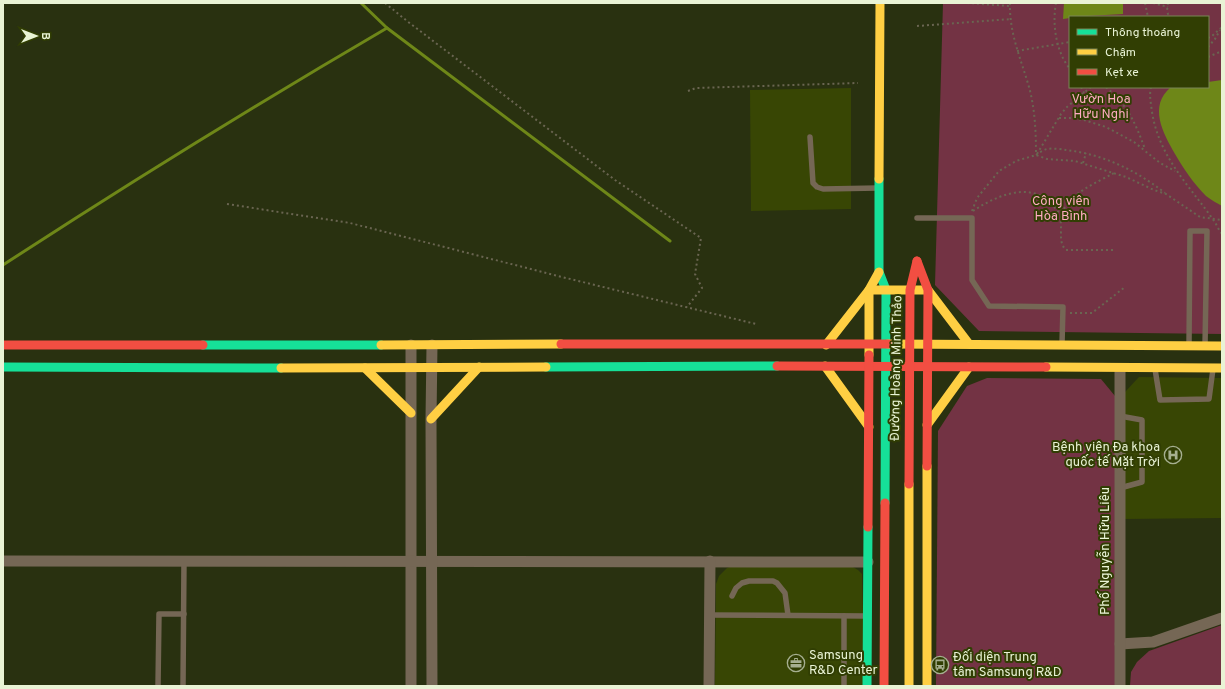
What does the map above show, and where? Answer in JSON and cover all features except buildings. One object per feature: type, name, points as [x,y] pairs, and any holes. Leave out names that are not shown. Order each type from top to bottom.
[{"type":"street","name":"Đường Hoàng Minh Thảo","points":[[880,3],[879,272],[886,290],[884,686]]},
{"type":"street","name":"Đường Hoàng Minh Thảo","points":[[909,686],[910,290],[917,261],[928,290],[927,686]]},
{"type":"street","name":"Đường Hoàng Minh Thảo","points":[[867,686],[869,290],[879,272]]},
{"type":"street","points":[[826,345],[869,290],[928,290],[969,344]]},
{"type":"street","points":[[3,345],[1062,345],[1120,357],[1155,369],[1218,368]]},
{"type":"street","points":[[411,345],[411,686]]},
{"type":"street","points":[[432,345],[432,686]]},
{"type":"street","points":[[3,367],[969,367],[1120,357],[1189,346],[1222,346]]},
{"type":"street","name":"Phố Nguyễn Hữu Liêu","points":[[1120,357],[1120,686]]},
{"type":"street","points":[[825,366],[868,427],[885,427]]},
{"type":"street","points":[[431,419],[479,367]]},
{"type":"street","points":[[909,425],[927,425],[969,367]]},
{"type":"street","points":[[365,368],[411,413]]},
{"type":"street","points":[[3,561],[868,562]]},
{"type":"street","points":[[709,686],[710,561]]},
{"type":"street","points":[[1120,644],[1153,642],[1222,618]]},
{"type":"lane","points":[[810,137],[813,183],[817,187],[823,189],[879,188]]},
{"type":"lane","points":[[917,218],[972,218],[972,280],[989,306],[1063,307],[1062,345]]},
{"type":"lane","points":[[1189,346],[1190,231],[1207,231],[1205,346]]},
{"type":"lane","points":[[1155,369],[1160,400],[1209,399],[1218,368]]},
{"type":"lane","points":[[1120,416],[1142,420],[1142,482],[1120,488]]},
{"type":"lane","points":[[183,686],[184,561]]},
{"type":"lane","points":[[732,596],[736,588],[742,583],[749,581],[773,581],[777,583],[785,594],[788,615]]},
{"type":"lane","points":[[158,686],[159,614],[184,614]]},
{"type":"lane","points":[[709,615],[868,616]]},
{"type":"lane","points":[[844,616],[844,686]]},
{"type":"path","points":[[385,3],[406,21],[615,180],[701,238],[695,274],[702,288],[687,307]]},
{"type":"path","points":[[968,3],[1010,4],[1014,38],[1034,108],[1036,155]]},
{"type":"path","points":[[1056,3],[1054,13],[1058,45],[1065,63],[1069,68]]},
{"type":"path","points":[[1145,3],[1148,16]]},
{"type":"path","points":[[1153,3],[1168,7]]},
{"type":"path","points":[[1168,3],[1169,16]]},
{"type":"path","points":[[917,26],[1012,19]]},
{"type":"path","points":[[1209,46],[1222,27]]},
{"type":"path","points":[[1209,37],[1220,30]]},
{"type":"path","points":[[1017,51],[1069,42]]},
{"type":"path","points":[[1209,58],[1222,51]]},
{"type":"path","points":[[688,91],[696,88],[858,83]]},
{"type":"path","points":[[1082,88],[1084,93]]},
{"type":"path","points":[[1036,155],[1067,107],[1090,88]]},
{"type":"path","points":[[1107,88],[1134,120],[1145,150]]},
{"type":"path","points":[[1151,88],[1151,101],[1157,135],[1176,171],[1222,234]]},
{"type":"path","points":[[1059,118],[1072,118],[1095,123],[1134,142],[1160,163],[1176,171]]},
{"type":"path","points":[[1061,215],[1048,201],[1039,195],[1022,192],[1000,196],[988,201],[972,212],[977,198],[999,171],[1016,161],[1036,155],[1046,149],[1061,149],[1086,153],[1121,165],[1152,183],[1200,218],[1222,220]]},
{"type":"path","points":[[1083,163],[1086,153]]},
{"type":"path","points":[[1036,155],[1047,159],[1062,159],[1083,163],[1114,173],[1166,194]]},
{"type":"path","points":[[1113,250],[1066,250],[1062,246],[1061,215],[1070,201],[1081,192],[1114,173]]},
{"type":"path","points":[[227,204],[350,223],[558,276],[756,324]]},
{"type":"path","points":[[1062,313],[1092,313],[1125,288]]},
{"type":"shaded area","points":[[1064,3],[1123,3],[1123,14],[1069,16],[1069,18],[1063,19]]},
{"type":"shaded area","points":[[1222,80],[1222,206],[1206,196],[1185,170],[1162,129],[1159,111],[1160,103],[1164,94],[1170,88],[1209,88],[1209,82]]},
{"type":"shaded area","points":[[851,88],[851,209],[751,211],[750,90]]},
{"type":"shaded area","name":"Bệnh viện Đa khoa quốc tế Mặt Trời","points":[[1139,377],[1222,378],[1222,518],[1124,519],[1125,392]]},
{"type":"shaded area","points":[[735,565],[853,567],[858,570],[862,574],[865,686],[715,686],[716,584],[719,576],[727,568]]},
{"type":"green space","name":"Công viên Hòa Bình","points":[[943,3],[1222,3],[1222,334],[979,331],[935,285]]},
{"type":"green space","points":[[987,378],[1101,379],[1115,396],[1116,686],[936,686],[938,431],[967,386]]},
{"type":"green space","points":[[1222,625],[1222,686],[1130,686],[1131,672],[1137,662],[1149,651]]},
{"type":"waterway","points":[[361,3],[387,28],[670,241]]},
{"type":"waterway","points":[[3,265],[194,144],[387,28]]},
{"type":"traffic: fast","points":[[879,179],[879,272],[886,290],[885,503]]},
{"type":"traffic: fast","points":[[203,345],[381,345]]},
{"type":"traffic: fast","points":[[546,367],[777,366]]},
{"type":"traffic: fast","points":[[3,367],[281,368]]},
{"type":"traffic: fast","points":[[867,686],[868,527]]},
{"type":"traffic: slow","points":[[879,179],[880,3]]},
{"type":"traffic: slow","points":[[869,355],[869,290],[879,272]]},
{"type":"traffic: slow","points":[[826,345],[869,290],[928,290],[969,344]]},
{"type":"traffic: slow","points":[[381,345],[561,344]]},
{"type":"traffic: slow","points":[[888,344],[1222,346]]},
{"type":"traffic: slow","points":[[825,366],[869,427]]},
{"type":"traffic: slow","points":[[431,419],[479,367]]},
{"type":"traffic: slow","points":[[281,368],[546,367]]},
{"type":"traffic: slow","points":[[927,425],[969,367]]},
{"type":"traffic: slow","points":[[1046,367],[1222,368]]},
{"type":"traffic: slow","points":[[365,368],[411,413]]},
{"type":"traffic: slow","points":[[927,466],[927,686]]},
{"type":"traffic: slow","points":[[909,484],[909,686]]},
{"type":"traffic: jam","points":[[917,261],[928,290],[927,466]]},
{"type":"traffic: jam","points":[[909,484],[910,290],[917,261]]},
{"type":"traffic: jam","points":[[561,344],[888,344]]},
{"type":"traffic: jam","points":[[3,345],[203,345]]},
{"type":"traffic: jam","points":[[868,527],[869,355]]},
{"type":"traffic: jam","points":[[777,366],[1046,367]]},
{"type":"traffic: jam","points":[[884,686],[885,503]]},
{"type":"place","name":"Bệnh viện Đa khoa quốc tế Mặt Trời","points":[[1173,455]]},
{"type":"place","name":"Samsung R&D Center","points":[[796,663]]},
{"type":"place","name":"Đối diện Trung tâm Samsung R&D","points":[[940,665]]},
{"type":"park label","name":"Vườn Hoa Hữu Nghị","points":[[1101,108]]}]
